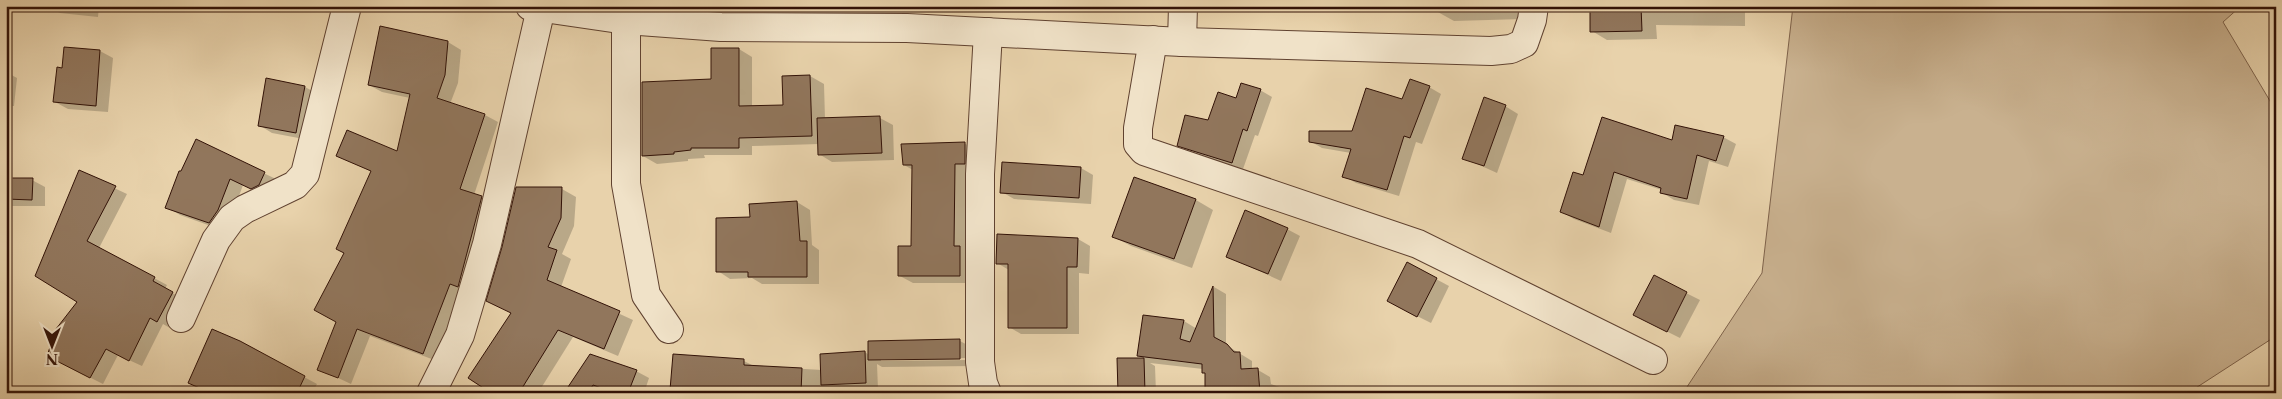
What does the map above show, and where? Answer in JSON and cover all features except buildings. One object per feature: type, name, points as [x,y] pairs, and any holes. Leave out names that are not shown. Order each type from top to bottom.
[{"type":"street","points":[[181,318],[216,240],[232,218],[245,209],[294,185],[304,174],[347,6]]},
{"type":"street","points":[[1182,42],[1183,6]]},
{"type":"street","points":[[430,393],[460,335],[489,236],[539,7],[626,20],[721,27],[907,28],[1182,42],[1491,51],[1511,49],[1524,43],[1532,20],[1534,6]]},
{"type":"street","points":[[626,20],[626,184],[646,294],[669,330]]},
{"type":"street","points":[[987,393],[982,382],[980,362],[980,184],[988,32]]},
{"type":"street","points":[[1153,40],[1138,128],[1138,144],[1144,151],[1418,244],[1653,360]]},
{"type":"shaded area","points":[[1793,6],[2241,6],[2223,22],[2276,111],[2276,336],[2188,393],[1683,393],[1762,273]]}]
